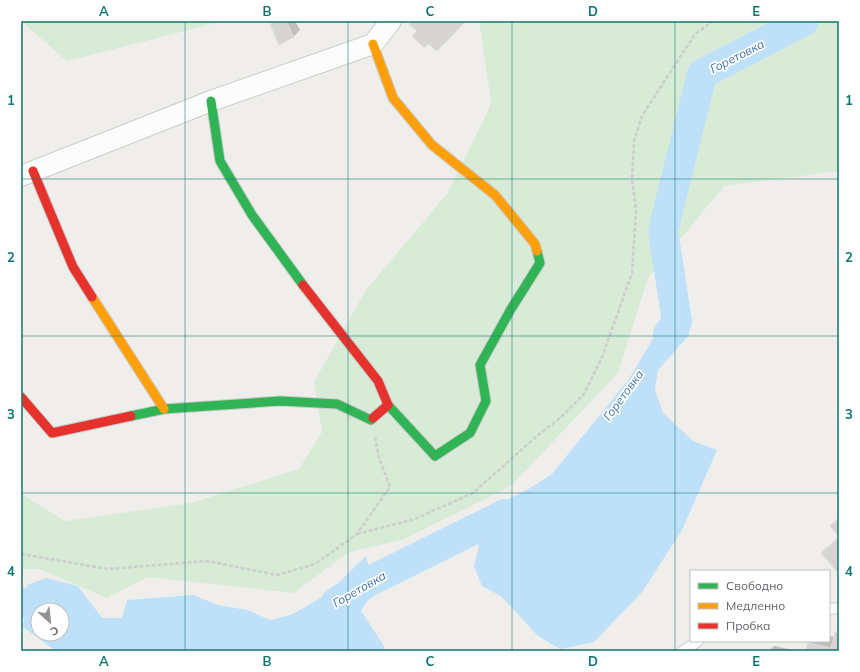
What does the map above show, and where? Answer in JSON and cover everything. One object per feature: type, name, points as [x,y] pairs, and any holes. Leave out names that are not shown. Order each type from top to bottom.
[{"type":"street","points":[[164,409],[73,267],[27,173],[211,101],[374,44],[391,21]]},
{"type":"street","points":[[211,101],[220,161],[252,215],[293,272],[378,381],[388,405],[435,456],[470,433],[486,401],[480,366],[511,309],[540,263],[535,244],[495,196],[432,145],[393,98],[374,44]]},
{"type":"street","points":[[21,397],[52,433],[164,409],[280,400],[337,404],[372,420],[388,405]]},
{"type":"lane","points":[[683,651],[696,642]]},
{"type":"path","points":[[357,534],[415,519],[473,493],[537,436],[560,418],[584,394],[602,357],[632,273],[636,210],[632,180],[634,141],[642,116],[696,34],[714,21]]},
{"type":"path","points":[[21,554],[108,569],[207,561],[277,575],[315,564],[357,534],[390,487],[380,458],[372,420]]},
{"type":"green space","points":[[21,21],[224,21],[67,61]]},
{"type":"green space","points":[[479,21],[839,21],[839,171],[724,186],[648,278],[618,373],[511,486],[402,540],[349,552],[294,593],[148,577],[107,598],[39,569],[21,569],[21,494],[65,521],[191,503],[299,469],[322,432],[314,382],[366,290],[447,194],[488,111],[491,101]]},
{"type":"water","points":[[673,297],[688,297],[689,335],[658,370],[655,390],[663,413],[693,441],[717,450],[682,530],[642,592],[594,642],[560,649],[538,636],[501,596],[482,586],[474,566],[479,546],[460,523],[527,490],[552,474],[629,379],[666,317]]},
{"type":"water","points":[[366,556],[375,589],[361,611],[384,646],[384,651],[56,651],[44,642],[70,642],[70,602],[30,602],[30,632],[23,627],[27,603],[27,585],[46,578],[78,586],[102,618],[122,618],[127,600],[193,595],[218,605],[247,610],[270,620],[291,615],[326,595]]},
{"type":"building","points":[[277,21],[286,21],[294,37],[279,45],[270,24]]},
{"type":"building","points":[[412,21],[466,21],[437,51],[428,44],[424,48],[412,36],[417,31],[409,24]]},
{"type":"building","points":[[839,518],[839,537],[830,526]]},
{"type":"building","points":[[839,537],[839,574],[821,553]]},
{"type":"building","points":[[835,632],[839,633],[839,651],[806,651],[808,643],[831,648]]},
{"type":"waterway","name":"Горетовка","points":[[668,334],[677,322],[663,231],[702,74],[804,21]]},
{"type":"waterway","name":"Горетовка","points":[[336,602],[372,580],[505,514]]},
{"type":"waterway","name":"Горетовка","points":[[21,603],[30,604]]},
{"type":"traffic: fast","points":[[211,101],[220,161],[252,215],[303,285]]},
{"type":"traffic: fast","points":[[388,405],[435,456],[470,433],[486,401],[480,365],[511,309],[540,263],[537,251]]},
{"type":"traffic: fast","points":[[131,416],[164,409],[280,401],[337,404],[371,420],[373,418]]},
{"type":"traffic: slow","points":[[373,44],[393,98],[432,145],[495,195],[535,244],[537,251]]},
{"type":"traffic: slow","points":[[92,297],[164,409]]},
{"type":"traffic: jam","points":[[33,171],[73,267],[92,297]]},
{"type":"traffic: jam","points":[[303,285],[378,381],[388,405],[373,418]]},
{"type":"traffic: jam","points":[[21,397],[52,433],[131,416]]}]
